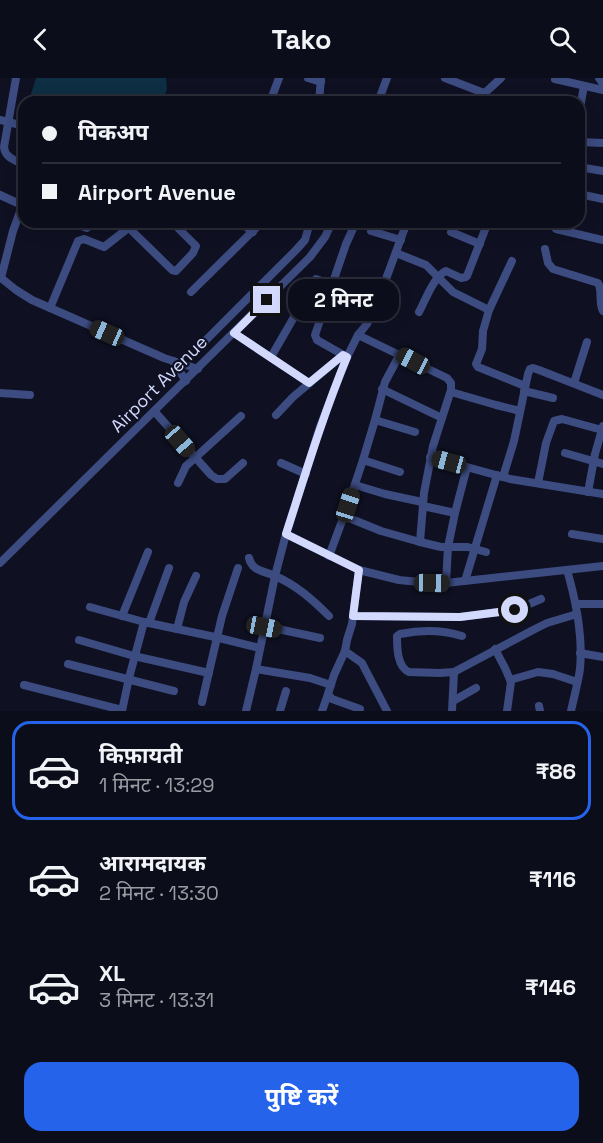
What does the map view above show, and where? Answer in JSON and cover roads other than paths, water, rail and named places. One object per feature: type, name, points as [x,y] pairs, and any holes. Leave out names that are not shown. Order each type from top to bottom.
[{"type":"street","points":[[15,78],[4,121],[4,150],[9,157],[18,162]]},
{"type":"street","points":[[272,96],[279,78]]},
{"type":"street","points":[[308,78],[321,80],[320,96]]},
{"type":"street","points":[[380,96],[387,78]]},
{"type":"street","points":[[445,78],[484,93]]},
{"type":"street","points":[[481,96],[501,78]]},
{"type":"street","points":[[599,78],[603,84]]},
{"type":"street","points":[[555,79],[603,90]]},
{"type":"street","points":[[582,96],[584,86]]},
{"type":"street","points":[[585,142],[603,143]]},
{"type":"street","points":[[585,168],[603,171]]},
{"type":"street","points":[[0,195],[18,202]]},
{"type":"street","points":[[585,195],[603,199]]},
{"type":"street","points":[[18,219],[0,278],[16,290],[50,308],[172,361],[198,369]]},
{"type":"street","points":[[50,308],[78,241],[84,239],[104,247],[128,228]]},
{"type":"street","points":[[135,228],[172,270],[176,271],[193,253],[196,246],[178,228]]},
{"type":"street","points":[[248,228],[253,232]]},
{"type":"street","points":[[191,292],[257,228]]},
{"type":"street","points":[[200,346],[305,240],[308,228]]},
{"type":"street","name":"Airport Avenue","points":[[0,563],[310,257],[329,228]]},
{"type":"street","points":[[345,356],[317,340],[315,335],[353,228]]},
{"type":"street","points":[[246,711],[286,534],[345,356],[367,324],[376,306],[405,228]]},
{"type":"street","points":[[419,312],[442,273],[466,278],[486,228]]},
{"type":"street","points":[[555,228],[603,240]]},
{"type":"street","points":[[371,231],[401,240]]},
{"type":"street","points":[[450,232],[480,244]]},
{"type":"street","points":[[545,249],[548,263],[553,268],[598,283],[602,290],[603,310]]},
{"type":"street","points":[[396,253],[426,265],[453,292],[489,310]]},
{"type":"street","points":[[512,261],[489,310],[483,331],[482,349],[476,365],[524,388],[553,398]]},
{"type":"street","points":[[271,357],[316,279],[332,285]]},
{"type":"street","points":[[234,333],[309,383]]},
{"type":"street","points":[[358,335],[447,378],[451,383],[451,392],[430,457],[420,542]]},
{"type":"street","points":[[574,383],[587,342]]},
{"type":"street","points":[[329,555],[363,460],[382,389],[400,354]]},
{"type":"street","points":[[276,416],[292,397],[345,356]]},
{"type":"street","points":[[172,361],[186,381]]},
{"type":"street","points":[[465,581],[514,441],[529,371],[533,368],[603,395]]},
{"type":"street","points":[[382,389],[442,418]]},
{"type":"street","points":[[451,392],[520,411]]},
{"type":"street","points":[[0,393],[30,395]]},
{"type":"street","points":[[155,411],[211,475],[222,480],[243,463]]},
{"type":"street","points":[[178,483],[186,466],[194,457],[241,416]]},
{"type":"street","points":[[538,483],[546,443],[554,421],[562,419],[602,428],[598,463],[588,492]]},
{"type":"street","points":[[375,420],[415,432]]},
{"type":"street","points":[[565,453],[598,463]]},
{"type":"street","points":[[430,457],[500,476],[603,494]]},
{"type":"street","points":[[363,460],[400,472]]},
{"type":"street","points":[[281,463],[306,474]]},
{"type":"street","points":[[446,583],[448,547],[467,467]]},
{"type":"street","points":[[355,484],[385,494],[422,502],[423,506],[455,513]]},
{"type":"street","points":[[344,516],[381,531],[420,542],[486,552]]},
{"type":"street","points":[[286,534],[359,570],[399,580],[446,583],[603,566]]},
{"type":"street","points":[[572,534],[603,539]]},
{"type":"street","points":[[122,616],[148,552]]},
{"type":"street","points":[[249,558],[250,564],[256,569],[275,576],[302,591],[329,616]]},
{"type":"street","points":[[24,685],[122,711],[134,656],[169,568]]},
{"type":"street","points":[[202,702],[222,616],[238,568]]},
{"type":"street","points":[[322,711],[345,651],[353,616],[359,570]]},
{"type":"street","points":[[567,570],[576,604],[580,653],[578,682],[571,711]]},
{"type":"street","points":[[177,629],[184,602],[196,576]]},
{"type":"street","points":[[353,616],[460,617],[506,612],[542,599]]},
{"type":"street","points":[[576,604],[603,604]]},
{"type":"street","points":[[90,607],[146,623],[260,648]]},
{"type":"street","points":[[399,617],[398,651],[405,670],[439,673],[454,672],[547,623],[577,614]]},
{"type":"street","points":[[264,627],[320,638]]},
{"type":"street","points":[[400,634],[433,631],[462,636]]},
{"type":"street","points":[[79,640],[209,674]]},
{"type":"street","points":[[495,649],[510,680],[511,689],[507,711]]},
{"type":"street","points":[[345,651],[362,663],[387,711]]},
{"type":"street","points":[[580,653],[603,657]]},
{"type":"street","points":[[68,664],[174,690]]},
{"type":"street","points":[[256,669],[310,678],[331,685]]},
{"type":"street","points":[[452,711],[454,672]]},
{"type":"street","points":[[510,680],[538,672],[578,682]]},
{"type":"street","points":[[453,700],[476,688]]},
{"type":"street","points":[[280,711],[286,691]]},
{"type":"street","points":[[328,694],[332,699],[360,709]]},
{"type":"water","points":[[36,78],[166,78],[167,90],[164,96],[30,96]]}]
